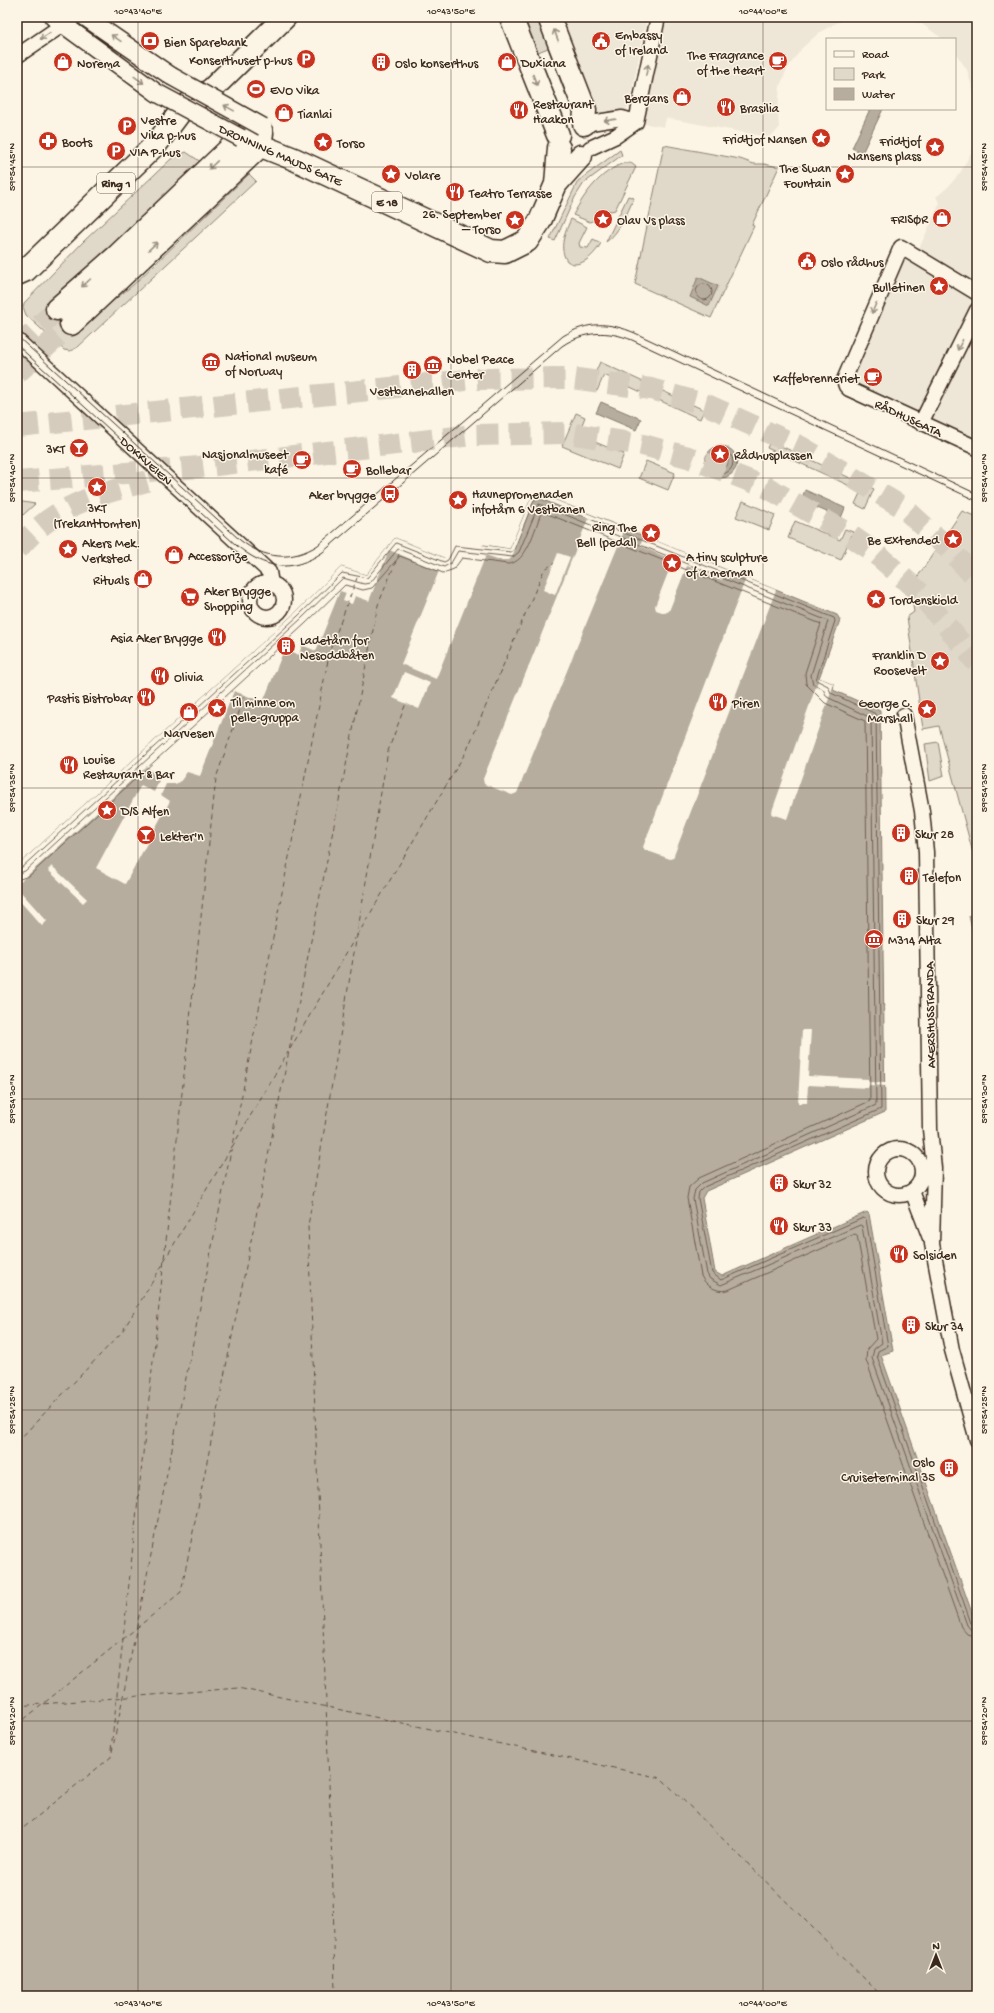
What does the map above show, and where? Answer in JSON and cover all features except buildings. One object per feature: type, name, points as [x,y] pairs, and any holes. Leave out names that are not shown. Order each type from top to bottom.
[{"type":"highway","name":"Ring 1","points":[[17,290],[21,272],[157,144],[188,126],[199,114],[212,89],[285,17]]},
{"type":"highway","name":"E 18","points":[[511,17],[558,142]]},
{"type":"highway","points":[[549,17],[585,110],[584,124]]},
{"type":"highway","points":[[578,122],[584,124],[591,132],[592,138],[586,152],[569,156],[558,142],[566,124],[578,122]]},
{"type":"highway","points":[[64,316],[255,137]]},
{"type":"highway","name":"DRONNING MAUDS GATE","points":[[255,137],[285,141],[494,241],[513,247],[523,243],[531,236],[556,184],[586,152]]},
{"type":"highway","name":"DRONNING MAUDS GATE","points":[[556,184],[558,142]]},
{"type":"street","name":"DRONNING MAUDS GATE","points":[[85,17],[171,76],[255,137]]},
{"type":"street","points":[[586,152],[616,136],[636,122],[658,17]]},
{"type":"street","name":"DRONNING MAUDS GATE","points":[[63,20],[157,93],[255,137]]},
{"type":"street","points":[[17,56],[63,20]]},
{"type":"street","points":[[584,124],[622,118],[636,122]]},
{"type":"street","name":"RÅDHUSGATA","points":[[977,293],[901,247],[845,376],[844,383],[849,389],[977,448]]},
{"type":"street","points":[[921,423],[977,310]]},
{"type":"street","name":"DOKKVEIEN","points":[[17,340],[264,567],[268,572],[271,584]]},
{"type":"street","name":"AKERSHUSSTRANDA","points":[[904,715],[922,811],[926,852],[930,1129],[934,1168],[932,1244]]},
{"type":"street","name":"AKERSHUSSTRANDA","points":[[912,1191],[932,1244],[952,1350],[977,1440]]},
{"type":"shaded area","points":[[558,17],[647,17],[630,101],[626,111],[599,115],[593,110]]},
{"type":"shaded area","points":[[658,17],[852,17],[834,24],[820,32],[802,48],[787,69],[780,86],[778,110],[779,128],[775,133],[768,137],[666,118],[664,127],[636,122]]},
{"type":"shaded area","points":[[896,17],[977,17],[977,104],[967,70],[956,54],[956,38],[942,38],[922,24]]},
{"type":"shaded area","points":[[977,109],[977,448],[849,389],[845,376],[901,247],[916,255],[940,203],[936,197],[947,188],[960,173],[971,153],[976,137]]},
{"type":"green space","points":[[519,17],[542,17],[571,94],[566,96],[548,48],[538,52],[556,100]]},
{"type":"green space","points":[[664,145],[740,159],[754,164],[779,167],[752,225],[754,226],[711,318],[635,284]]},
{"type":"green space","points":[[620,150],[622,155],[584,183],[575,197],[555,241],[550,239],[578,181]]},
{"type":"green space","points":[[186,152],[201,162],[76,330],[133,285],[249,174],[256,181],[78,347],[70,351],[64,350],[26,315],[23,307],[24,303],[84,241],[171,159]]},
{"type":"green space","points":[[624,163],[631,163],[636,167],[615,210],[611,211],[602,209],[596,219],[590,222],[573,215],[594,184],[615,167]]},
{"type":"green space","points":[[628,196],[634,198],[626,216],[619,228],[606,242]]},
{"type":"green space","points":[[571,219],[587,227],[579,243],[580,247],[588,248],[593,239],[601,243],[587,260],[577,264],[572,264],[567,261],[563,251],[563,240]]},
{"type":"green space","points":[[600,362],[704,410],[700,419],[604,375],[597,391],[589,387]]},
{"type":"green space","points":[[576,413],[585,417],[578,435],[624,454],[618,469],[562,446]]},
{"type":"green space","points":[[770,441],[874,489],[865,509],[855,504],[861,491],[767,448]]},
{"type":"green space","points":[[646,461],[675,473],[668,490],[639,478]]},
{"type":"green space","points":[[17,501],[35,504],[23,515],[17,509]]},
{"type":"green space","points":[[743,501],[775,515],[769,530],[736,517]]},
{"type":"green space","points":[[962,511],[977,517],[977,868],[939,726],[923,729],[907,617],[914,612],[910,588]]},
{"type":"green space","points":[[795,521],[840,540],[845,529],[853,532],[841,560],[788,538]]},
{"type":"green space","points":[[938,742],[944,776],[930,781],[925,744]]},
{"type":"green space","points":[[977,913],[977,952],[969,916]]},
{"type":"water","points":[[870,110],[883,110],[862,153],[852,148]]},
{"type":"water","points":[[698,277],[718,286],[709,306],[690,297]]},
{"type":"water","points":[[601,402],[641,419],[636,430],[596,413]]},
{"type":"water","points":[[718,446],[724,446],[733,450],[737,462],[733,474],[724,478],[718,478],[709,474],[705,465],[705,459],[709,450]]},
{"type":"water","points":[[805,490],[845,508],[841,518],[801,501]]},
{"type":"water","points":[[538,493],[837,615],[840,620],[819,678],[834,684],[833,690],[880,711],[885,1112],[706,1191],[702,1198],[715,1272],[722,1276],[867,1212],[869,1214],[893,1351],[881,1355],[977,1627],[977,1996],[17,1996],[17,866],[295,613],[341,567],[366,575],[395,538],[444,558],[484,545],[510,549],[532,496]]},
{"type":"pier","points":[[538,493],[625,529],[517,793],[512,795],[484,784],[483,779],[588,519],[537,498],[534,499],[512,557],[509,560],[500,560],[486,555],[436,679],[401,664],[439,571],[389,550],[369,601],[355,596],[352,604],[343,601],[346,593],[340,591],[316,651],[302,645],[299,655],[290,651],[293,642],[288,640],[263,702],[234,691],[200,776],[187,772],[180,782],[175,784],[166,784],[161,795],[170,801],[125,884],[96,868],[141,785],[154,792],[159,781],[147,766],[17,885],[17,866],[295,613],[341,567],[366,575],[395,538],[444,558],[452,541],[510,549],[532,496]]},
{"type":"pier","points":[[644,536],[726,570],[722,580],[687,566],[669,611],[665,613],[656,610],[655,606],[673,560],[640,546]]},
{"type":"pier","points":[[558,553],[570,557],[555,595],[543,590]]},
{"type":"pier","points":[[746,578],[776,590],[673,858],[670,859],[645,850],[643,847]]},
{"type":"pier","points":[[404,672],[430,683],[419,709],[393,698]]},
{"type":"pier","points":[[819,678],[834,684],[787,819],[771,814]]},
{"type":"pier","points":[[52,866],[87,899],[83,903],[48,870]]},
{"type":"pier","points":[[20,891],[47,921],[42,926],[17,898],[17,894]]},
{"type":"pier","points":[[802,1030],[811,1030],[808,1076],[868,1079],[869,1082],[886,1083],[886,1086],[869,1085],[868,1088],[808,1085],[807,1103],[798,1103]]},
{"type":"ferry route","points":[[17,1725],[181,1592],[378,605],[399,554]]},
{"type":"ferry route","points":[[357,936],[467,750],[544,570],[554,563]]},
{"type":"ferry route","points":[[17,1833],[111,1757],[330,650],[357,578]]},
{"type":"ferry route","points":[[111,1750],[216,778],[245,695]]},
{"type":"ferry route","points":[[335,1996],[333,1889],[308,1226],[388,751],[406,703]]},
{"type":"ferry route","points":[[290,1049],[355,938]]},
{"type":"ferry route","points":[[232,1147],[288,1052]]},
{"type":"ferry route","points":[[164,1261],[230,1150]]},
{"type":"ferry route","points":[[17,1442],[122,1332],[163,1264]]},
{"type":"ferry route","points":[[17,1706],[238,1688],[661,1778],[882,1996]]},
{"type":"tunnel","points":[[17,348],[57,309]]},
{"type":"tunnel","points":[[17,373],[71,324]]},
{"type":"tunnel","points":[[17,426],[477,379],[571,378],[651,389],[707,405],[801,447],[904,508],[951,551],[977,579]]},
{"type":"tunnel","points":[[17,482],[199,467],[473,435],[569,433],[643,445],[688,457],[768,488],[847,533],[874,552],[919,592],[977,663]]},
{"type":"tunnel","points":[[17,550],[45,522],[60,512],[92,498],[147,481]]},
{"type":"tram line","points":[[17,336],[240,540],[259,551],[278,556],[298,554],[318,545],[563,336],[581,328],[599,325],[607,325],[635,333],[977,494]]},
{"type":"tram line","points":[[17,345],[236,545],[257,559],[268,564],[278,566],[300,564],[323,552],[562,346],[579,337],[596,334],[614,335],[632,340],[977,501]]},
{"type":"place","name":"Bien Sparebank","points":[[150,41]]},
{"type":"place","name":"Embassy of Ireland","points":[[601,41]]},
{"type":"place","name":"Konserthuset p-hus","points":[[306,59]]},
{"type":"place","name":"The Fragrance of the Heart","points":[[778,61]]},
{"type":"place","name":"Norema","points":[[63,62]]},
{"type":"place","name":"Oslo konserthus","points":[[381,62]]},
{"type":"place","name":"Duxiana","points":[[507,62]]},
{"type":"place","name":"EVO Vika","points":[[256,89]]},
{"type":"place","name":"Bergans","points":[[682,97]]},
{"type":"place","name":"Brasilia","points":[[726,107]]},
{"type":"place","name":"Restaurant Haakon","points":[[519,110]]},
{"type":"place","name":"Tianlai","points":[[284,113]]},
{"type":"place","name":"Vestre Vika p-hus","points":[[127,126]]},
{"type":"place","name":"Fridtjof Nansen","points":[[821,138]]},
{"type":"place","name":"Boots","points":[[48,141]]},
{"type":"place","name":"Torso","points":[[323,142]]},
{"type":"place","name":"Fridtjof Nansens plass","points":[[935,147]]},
{"type":"place","name":"VIA P-hus","points":[[116,151]]},
{"type":"place","name":"Volare","points":[[391,174]]},
{"type":"place","name":"The Swan Fountain","points":[[845,174]]},
{"type":"place","name":"Teatro Terrasse","points":[[455,192]]},
{"type":"place","name":"FRISØR","points":[[942,218]]},
{"type":"place","name":"Olav Vs plass","points":[[603,219]]},
{"type":"place","name":"26. September – Torso","points":[[515,220]]},
{"type":"place","name":"Oslo rådhus","points":[[807,261]]},
{"type":"place","name":"Bulletinen","points":[[939,286]]},
{"type":"place","name":"National museum of Norway","points":[[211,362]]},
{"type":"place","name":"Nobel Peace Center","points":[[433,365]]},
{"type":"place","name":"Vestbanehallen","points":[[412,370]]},
{"type":"place","name":"Kaffebrenneriet","points":[[873,377]]},
{"type":"place","name":"3KT","points":[[79,448]]},
{"type":"place","name":"Rådhusplassen","points":[[720,454]]},
{"type":"place","name":"Nasjonalmuseet kafé","points":[[302,460]]},
{"type":"place","name":"Bollebar","points":[[352,469]]},
{"type":"place","name":"3KT (Trekanttomten)","points":[[97,487]]},
{"type":"place","name":"Aker brygge","points":[[390,494]]},
{"type":"place","name":"Havnepromenaden infotårn 6 Vestbanen","points":[[458,500]]},
{"type":"place","name":"Ring The Bell (pedal)","points":[[651,533]]},
{"type":"place","name":"Be Extended","points":[[953,539]]},
{"type":"place","name":"Akers Mek. Verksted","points":[[68,549]]},
{"type":"place","name":"Accessorize","points":[[174,555]]},
{"type":"place","name":"A tiny sculpture of a merman","points":[[672,563]]},
{"type":"place","name":"Rituals","points":[[143,579]]},
{"type":"place","name":"Aker Brygge Shopping","points":[[190,597]]},
{"type":"place","name":"Tordenskiold","points":[[876,599]]},
{"type":"place","name":"Asia Aker Brygge","points":[[217,637]]},
{"type":"place","name":"Ladetårn for Nesoddbåten","points":[[286,646]]},
{"type":"place","name":"Franklin D Roosevelt","points":[[940,661]]},
{"type":"place","name":"Olivia","points":[[160,676]]},
{"type":"place","name":"Pastis Bistrobar","points":[[146,697]]},
{"type":"place","name":"Piren","points":[[718,702]]},
{"type":"place","name":"Til minne om pelle-gruppa","points":[[217,708]]},
{"type":"place","name":"George C. Marshall","points":[[927,709]]},
{"type":"place","name":"Narvesen","points":[[189,712]]},
{"type":"place","name":"Louise Restaurant & Bar","points":[[69,765]]},
{"type":"place","name":"D/S Alfen","points":[[107,810]]},
{"type":"place","name":"Skur 28","points":[[901,833]]},
{"type":"place","name":"Lekter'n","points":[[146,835]]},
{"type":"place","name":"Telefon","points":[[909,876]]},
{"type":"place","name":"Skur 29","points":[[902,919]]},
{"type":"place","name":"M314 Alta","points":[[874,939]]},
{"type":"place","name":"Skur 32","points":[[779,1183]]},
{"type":"place","name":"Skur 33","points":[[779,1226]]},
{"type":"place","name":"Solsiden","points":[[899,1254]]},
{"type":"place","name":"Skur 34","points":[[911,1325]]},
{"type":"place","name":"Oslo Cruiseterminal 35","points":[[949,1468]]}]
